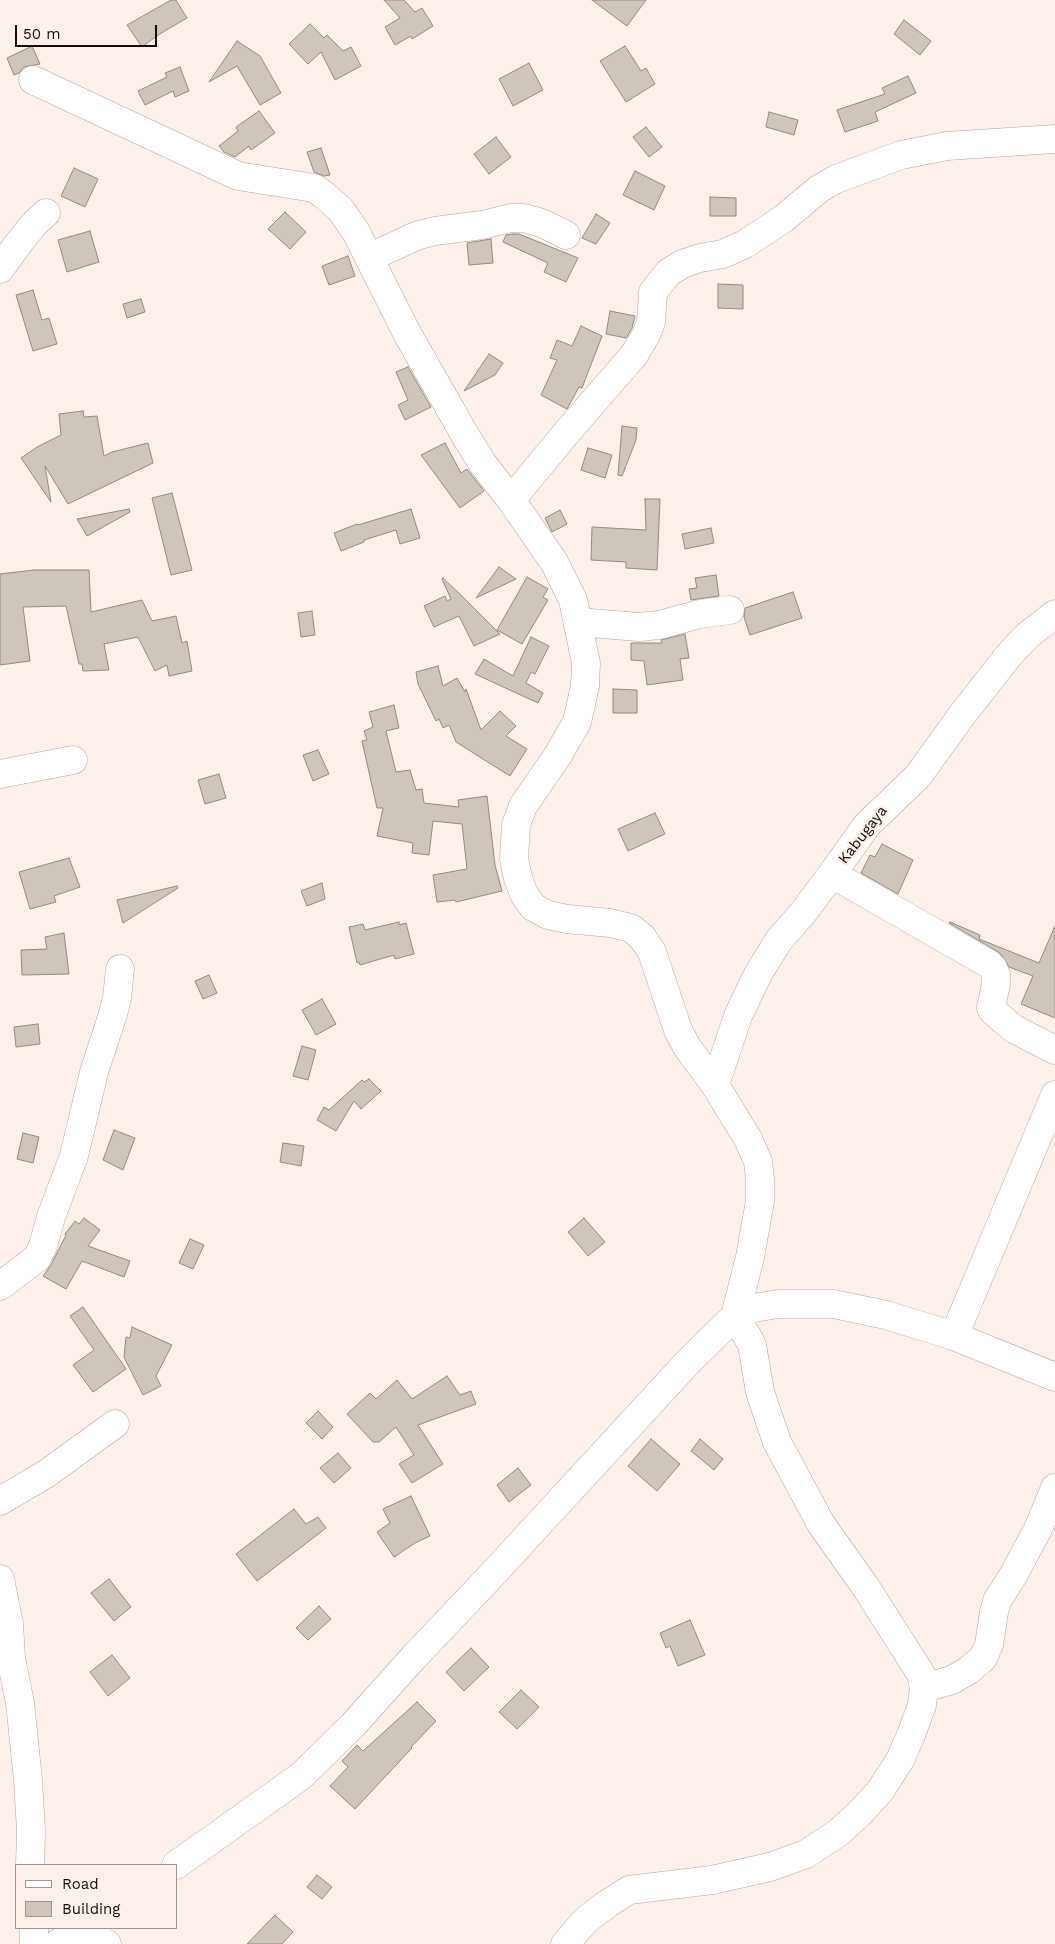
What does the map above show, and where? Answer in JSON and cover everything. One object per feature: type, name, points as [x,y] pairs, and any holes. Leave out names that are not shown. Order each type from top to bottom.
[{"type":"street","points":[[33,80],[238,176],[314,188],[341,210],[356,232],[408,335],[446,403],[483,464],[511,500],[554,562],[573,600],[578,622],[586,663],[583,701],[577,722],[523,806],[516,825],[514,859],[518,878],[524,894],[533,907],[548,915],[567,919],[610,923],[631,928],[642,938],[652,952],[678,1030],[687,1047],[715,1085],[748,1139],[758,1161],[760,1201],[750,1257],[734,1317]]},
{"type":"street","points":[[511,500],[634,355],[646,335],[651,322],[654,292],[658,283],[668,272],[682,264],[700,258],[723,254],[746,244],[783,219],[819,188],[836,178],[901,154],[947,146],[1055,139]]},
{"type":"street","points":[[0,269],[35,223],[46,213]]},
{"type":"street","points":[[370,258],[416,236],[435,230],[482,225],[511,218],[524,218],[542,223],[566,236]]},
{"type":"street","points":[[578,622],[639,627],[659,625],[700,614],[730,610]]},
{"type":"street","name":"Kabugaya","points":[[715,1085],[738,1016],[758,974],[779,940],[802,914],[867,825],[918,776],[1009,655],[1028,635],[1055,614]]},
{"type":"street","points":[[0,774],[72,760]]},
{"type":"street","points":[[832,874],[989,964],[996,975],[991,1008],[994,1012],[1014,1029],[1055,1050]]},
{"type":"street","points":[[0,1286],[37,1258],[43,1246],[51,1217],[74,1156],[94,1072],[117,998],[120,969]]},
{"type":"street","points":[[954,1336],[1055,1095]]},
{"type":"street","points":[[177,1864],[301,1776],[353,1725],[688,1361],[734,1317],[754,1308],[778,1304],[832,1304],[886,1315],[954,1336],[1055,1377]]},
{"type":"street","points":[[565,1944],[586,1920],[629,1890],[712,1880],[770,1867],[806,1854],[838,1833],[880,1791],[900,1760],[919,1713],[924,1688],[921,1674],[866,1586],[821,1524],[792,1473],[777,1442],[760,1392],[752,1345],[734,1317]]},
{"type":"street","points":[[0,1500],[46,1474],[115,1424]]},
{"type":"street","points":[[924,1688],[952,1680],[970,1670],[983,1658],[989,1645],[997,1601],[1038,1529],[1055,1488]]},
{"type":"street","points":[[0,1579],[9,1624],[11,1658],[20,1703],[28,1788],[30,1864]]},
{"type":"street","points":[[34,1929],[34,1944]]},
{"type":"street","points":[[57,1944],[80,1929]]},
{"type":"street","points":[[84,1929],[107,1944]]},
{"type":"building","points":[[171,0],[176,0],[187,18],[142,47],[127,25]]},
{"type":"building","points":[[384,0],[404,0],[415,12],[422,8],[433,26],[412,39],[411,36],[395,45],[385,27],[400,18]]},
{"type":"building","points":[[592,0],[646,0],[627,26]]},
{"type":"building","points":[[904,20],[931,41],[920,55],[894,34]]},
{"type":"building","points":[[310,24],[324,38],[327,35],[343,51],[351,47],[361,66],[335,80],[321,52],[308,64],[289,44]]},
{"type":"building","points":[[237,41],[260,56],[281,93],[260,105],[237,66],[209,82]]},
{"type":"building","points":[[32,46],[40,64],[24,67],[19,73],[14,75],[7,58]]},
{"type":"building","points":[[625,46],[641,71],[646,68],[655,84],[626,102],[600,61]]},
{"type":"building","points":[[529,63],[543,90],[513,106],[499,79]]},
{"type":"building","points":[[180,67],[189,91],[175,97],[173,91],[145,105],[138,91],[167,77],[165,73]]},
{"type":"building","points":[[908,76],[916,93],[875,112],[878,121],[845,132],[837,110],[885,94],[882,88]]},
{"type":"building","points":[[259,111],[275,133],[251,150],[249,146],[235,157],[224,152],[219,146],[238,131],[236,127]]},
{"type":"building","points":[[769,112],[798,120],[794,135],[766,127]]},
{"type":"building","points":[[646,127],[662,147],[649,157],[633,137]]},
{"type":"building","points":[[496,137],[511,157],[489,174],[474,154]]},
{"type":"building","points":[[321,148],[330,175],[324,176],[314,172],[307,152]]},
{"type":"building","points":[[74,168],[98,179],[85,207],[61,196]]},
{"type":"building","points":[[635,171],[665,186],[654,210],[623,195]]},
{"type":"building","points":[[710,197],[736,198],[736,216],[710,216]]},
{"type":"building","points":[[285,212],[306,232],[290,249],[268,229]]},
{"type":"building","points":[[596,214],[610,223],[596,244],[582,238]]},
{"type":"building","points":[[90,231],[99,262],[67,272],[58,240]]},
{"type":"building","points":[[519,234],[578,258],[566,282],[544,272],[548,263],[503,242],[506,235]]},
{"type":"building","points":[[491,239],[493,263],[469,265],[467,243]]},
{"type":"building","points":[[348,256],[355,276],[329,285],[322,266]]},
{"type":"building","points":[[718,284],[743,285],[743,309],[718,308]]},
{"type":"building","points":[[33,290],[42,320],[49,318],[57,344],[33,351],[16,295]]},
{"type":"building","points":[[141,299],[145,312],[127,318],[123,304]]},
{"type":"building","points":[[610,311],[635,316],[632,328],[626,338],[606,334]]},
{"type":"building","points":[[581,326],[602,336],[582,388],[579,387],[567,409],[541,395],[557,360],[550,358],[557,340],[572,346]]},
{"type":"building","points":[[489,354],[503,363],[495,375],[464,391]]},
{"type":"building","points":[[408,367],[431,407],[405,420],[398,405],[408,400],[396,372]]},
{"type":"building","points":[[83,411],[84,417],[97,416],[104,456],[112,452],[148,443],[153,463],[68,504],[45,466],[51,502],[21,458],[37,447],[61,435],[59,414]]},
{"type":"building","points":[[622,426],[637,428],[636,440],[622,476],[618,475]]},
{"type":"building","points":[[445,443],[461,473],[467,469],[484,491],[460,508],[421,455]]},
{"type":"building","points":[[588,448],[612,455],[605,478],[581,470]]},
{"type":"building","points":[[172,493],[192,570],[171,575],[152,498]]},
{"type":"building","points":[[645,499],[660,499],[657,570],[626,568],[626,562],[591,560],[592,527],[646,530]]},
{"type":"building","points":[[129,509],[130,512],[87,536],[77,519]]},
{"type":"building","points":[[411,509],[420,538],[400,544],[396,530],[364,540],[364,542],[341,551],[334,533],[357,524]]},
{"type":"building","points":[[560,510],[567,524],[552,532],[545,518]]},
{"type":"building","points":[[711,528],[714,543],[685,549],[682,534]]},
{"type":"building","points":[[499,567],[516,579],[476,598]]},
{"type":"building","points":[[34,570],[89,570],[91,612],[142,600],[152,621],[176,616],[182,643],[187,641],[192,671],[169,676],[167,665],[155,671],[138,637],[104,644],[109,670],[83,671],[82,664],[79,664],[66,606],[23,607],[30,661],[0,665],[0,574]]},
{"type":"building","points":[[716,575],[719,596],[691,600],[689,589],[697,588],[695,578]]},
{"type":"building","points":[[527,577],[548,589],[543,597],[548,600],[522,644],[497,630]]},
{"type":"building","points":[[443,578],[500,634],[474,646],[459,616],[434,627],[424,606],[445,596],[447,601],[451,599]]},
{"type":"building","points":[[793,592],[802,618],[750,635],[744,617],[745,608]]},
{"type":"building","points":[[312,611],[315,635],[301,637],[298,613]]},
{"type":"building","points":[[685,634],[689,658],[680,659],[683,680],[647,685],[644,661],[631,660],[631,643],[662,643],[661,640]]},
{"type":"building","points":[[531,637],[549,646],[535,674],[531,672],[526,683],[543,693],[538,703],[475,674],[484,659],[513,676]]},
{"type":"building","points":[[438,666],[443,686],[457,678],[465,692],[466,689],[481,730],[500,711],[516,726],[506,736],[527,749],[510,776],[456,742],[449,725],[443,728],[439,719],[436,721],[418,684],[416,672]]},
{"type":"building","points":[[613,689],[637,690],[637,713],[613,713]]},
{"type":"building","points":[[394,705],[399,728],[386,731],[396,772],[410,770],[416,790],[422,789],[424,803],[459,807],[458,800],[487,796],[495,865],[502,891],[456,902],[455,900],[437,902],[433,875],[467,869],[462,824],[433,821],[429,855],[412,853],[413,843],[377,836],[383,808],[377,808],[362,741],[367,740],[364,731],[373,727],[369,712]]},
{"type":"building","points":[[318,750],[329,774],[313,781],[303,755]]},
{"type":"building","points":[[219,774],[226,798],[205,804],[198,780]]},
{"type":"building","points":[[655,813],[665,834],[628,851],[618,829]]},
{"type":"building","points":[[882,844],[913,860],[898,894],[861,873],[870,855],[875,857]]},
{"type":"building","points":[[69,858],[80,887],[54,896],[56,902],[30,909],[19,872]]},
{"type":"building","points":[[322,883],[325,899],[307,906],[301,891]]},
{"type":"building","points":[[177,886],[178,888],[123,923],[117,900]]},
{"type":"building","points":[[399,922],[399,925],[406,923],[414,954],[395,959],[394,955],[360,965],[359,962],[357,963],[349,927],[363,924],[365,930]]},
{"type":"building","points":[[950,922],[980,935],[979,939],[1039,963],[1055,926],[1055,1018],[1021,1004],[1033,976],[1009,967],[1000,953]]},
{"type":"building","points":[[64,933],[69,974],[22,975],[21,950],[47,949],[45,937]]},
{"type":"building","points":[[209,975],[217,993],[203,999],[195,981]]},
{"type":"building","points":[[322,999],[336,1024],[316,1035],[302,1010]]},
{"type":"building","points":[[38,1024],[40,1044],[16,1047],[14,1027]]},
{"type":"building","points":[[302,1046],[316,1050],[308,1080],[293,1076]]},
{"type":"building","points":[[369,1079],[381,1091],[361,1109],[354,1101],[336,1131],[317,1120],[324,1107],[329,1110],[362,1080],[364,1082]]},
{"type":"building","points":[[114,1130],[135,1138],[123,1170],[103,1160]]},
{"type":"building","points":[[23,1133],[39,1137],[33,1163],[17,1159]]},
{"type":"building","points":[[283,1143],[304,1146],[301,1166],[280,1162]]},
{"type":"building","points":[[84,1218],[100,1230],[88,1246],[130,1261],[124,1277],[82,1261],[66,1289],[43,1276],[51,1265],[65,1234],[75,1221],[79,1224]]},
{"type":"building","points":[[584,1218],[605,1242],[588,1256],[568,1232]]},
{"type":"building","points":[[190,1239],[204,1245],[193,1269],[179,1263]]},
{"type":"building","points":[[83,1307],[126,1369],[93,1392],[73,1365],[94,1350],[70,1316]]},
{"type":"building","points":[[132,1327],[172,1345],[156,1376],[161,1386],[143,1395],[124,1357],[126,1337],[130,1338]]},
{"type":"building","points":[[447,1376],[460,1395],[471,1391],[476,1404],[418,1425],[443,1464],[412,1483],[399,1464],[414,1455],[396,1427],[379,1442],[373,1442],[347,1414],[370,1393],[376,1399],[397,1380],[412,1399]]},
{"type":"building","points":[[318,1411],[333,1427],[322,1439],[306,1423]]},
{"type":"building","points":[[651,1439],[680,1464],[657,1491],[628,1466]]},
{"type":"building","points":[[700,1439],[723,1459],[714,1470],[691,1451]]},
{"type":"building","points":[[338,1453],[351,1468],[334,1483],[320,1468]]},
{"type":"building","points":[[518,1468],[531,1485],[509,1502],[497,1485]]},
{"type":"building","points":[[411,1496],[430,1536],[415,1543],[394,1557],[377,1532],[390,1523],[383,1509]]},
{"type":"building","points":[[294,1509],[306,1524],[318,1517],[326,1528],[257,1581],[236,1554]]},
{"type":"building","points":[[109,1579],[131,1607],[114,1621],[91,1593]]},
{"type":"building","points":[[319,1606],[331,1619],[308,1640],[296,1628]]},
{"type":"building","points":[[690,1620],[705,1655],[678,1666],[670,1646],[666,1648],[660,1633]]},
{"type":"building","points":[[471,1648],[489,1667],[464,1691],[446,1672]]},
{"type":"building","points":[[112,1655],[130,1678],[108,1696],[90,1672]]},
{"type":"building","points":[[521,1690],[539,1707],[517,1729],[499,1712]]},
{"type":"building","points":[[417,1702],[436,1721],[355,1809],[330,1786],[348,1767],[342,1761],[357,1745],[363,1751]]},
{"type":"building","points":[[317,1875],[332,1887],[322,1899],[307,1887]]},
{"type":"building","points":[[275,1915],[293,1932],[282,1944],[247,1944]]}]
